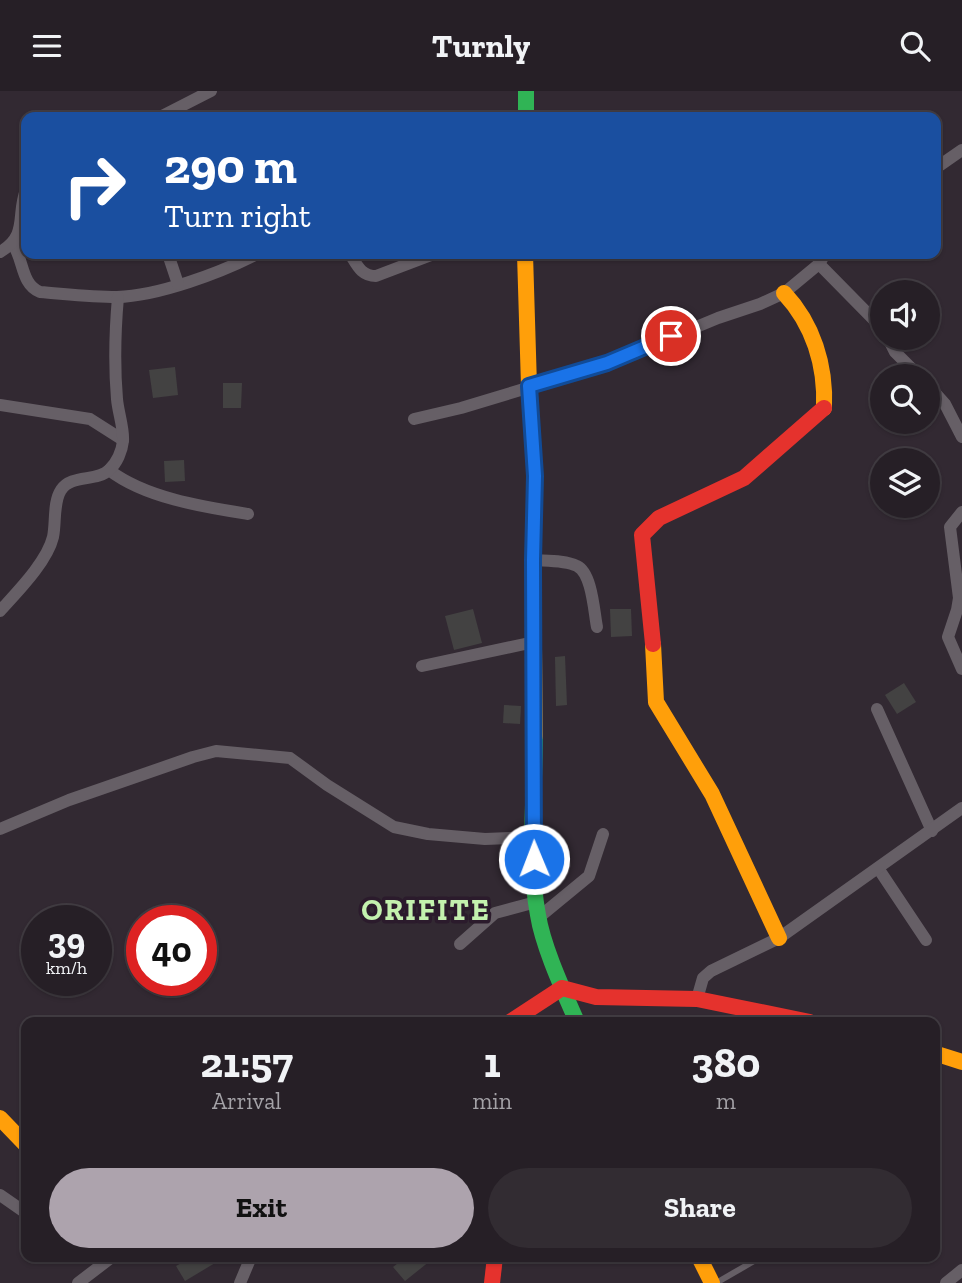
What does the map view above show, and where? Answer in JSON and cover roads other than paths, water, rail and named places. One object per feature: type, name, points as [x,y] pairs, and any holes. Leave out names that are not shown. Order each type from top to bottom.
[{"type":"street","points":[[170,112],[211,91]]},
{"type":"street","points":[[526,91],[526,112]]},
{"type":"street","points":[[941,165],[962,151]]},
{"type":"street","points":[[0,252],[13,244],[21,225]]},
{"type":"street","points":[[13,244],[21,259]]},
{"type":"street","points":[[21,259],[27,282],[40,292],[118,297],[143,295],[216,274],[247,259]]},
{"type":"street","points":[[170,259],[178,284]]},
{"type":"street","points":[[353,259],[368,276],[376,276],[421,259]]},
{"type":"street","points":[[525,259],[535,476],[533,837],[537,910],[562,988],[575,1017]]},
{"type":"street","points":[[414,419],[461,408],[607,363],[784,293],[822,259],[870,314]]},
{"type":"street","points":[[779,938],[712,794],[656,702],[642,535],[659,518],[744,478],[824,409],[826,393],[810,332],[802,313],[784,293]]},
{"type":"street","points":[[0,611],[21,588],[46,552],[52,539],[58,496],[62,488],[68,483],[102,475],[119,456],[123,440],[114,357],[118,297]]},
{"type":"street","points":[[894,350],[907,364]]},
{"type":"street","points":[[940,398],[962,437]]},
{"type":"street","points":[[0,405],[90,419],[123,440]]},
{"type":"street","points":[[109,470],[122,480],[148,491],[215,509],[248,514]]},
{"type":"street","points":[[962,512],[950,527],[959,598],[948,637],[962,669]]},
{"type":"street","points":[[533,560],[575,565],[583,570],[589,582],[597,627]]},
{"type":"street","points":[[422,666],[534,642]]},
{"type":"street","points":[[877,709],[932,831]]},
{"type":"street","points":[[0,829],[69,800],[216,751],[290,758],[394,827],[428,834],[485,839],[533,837]]},
{"type":"street","points":[[697,999],[703,978],[711,971],[779,938],[962,808]]},
{"type":"street","points":[[460,944],[495,913],[537,910],[589,876],[603,834]]},
{"type":"street","points":[[878,869],[926,940]]},
{"type":"street","points":[[562,988],[596,997],[697,999],[785,1017]]},
{"type":"street","points":[[533,1015],[562,988]]},
{"type":"street","points":[[940,1055],[962,1062]]},
{"type":"street","points":[[0,1118],[21,1140]]},
{"type":"street","points":[[0,1195],[21,1210]]},
{"type":"street","points":[[78,1283],[105,1262]]},
{"type":"street","points":[[240,1283],[249,1262]]},
{"type":"street","points":[[492,1283],[494,1262]]},
{"type":"street","points":[[702,1262],[714,1283]]},
{"type":"street","points":[[946,1283],[962,1270]]},
{"type":"lane","points":[[714,1283],[752,1262]]},
{"type":"district","name":"ORIFITE","points":[[426,910]]}]
